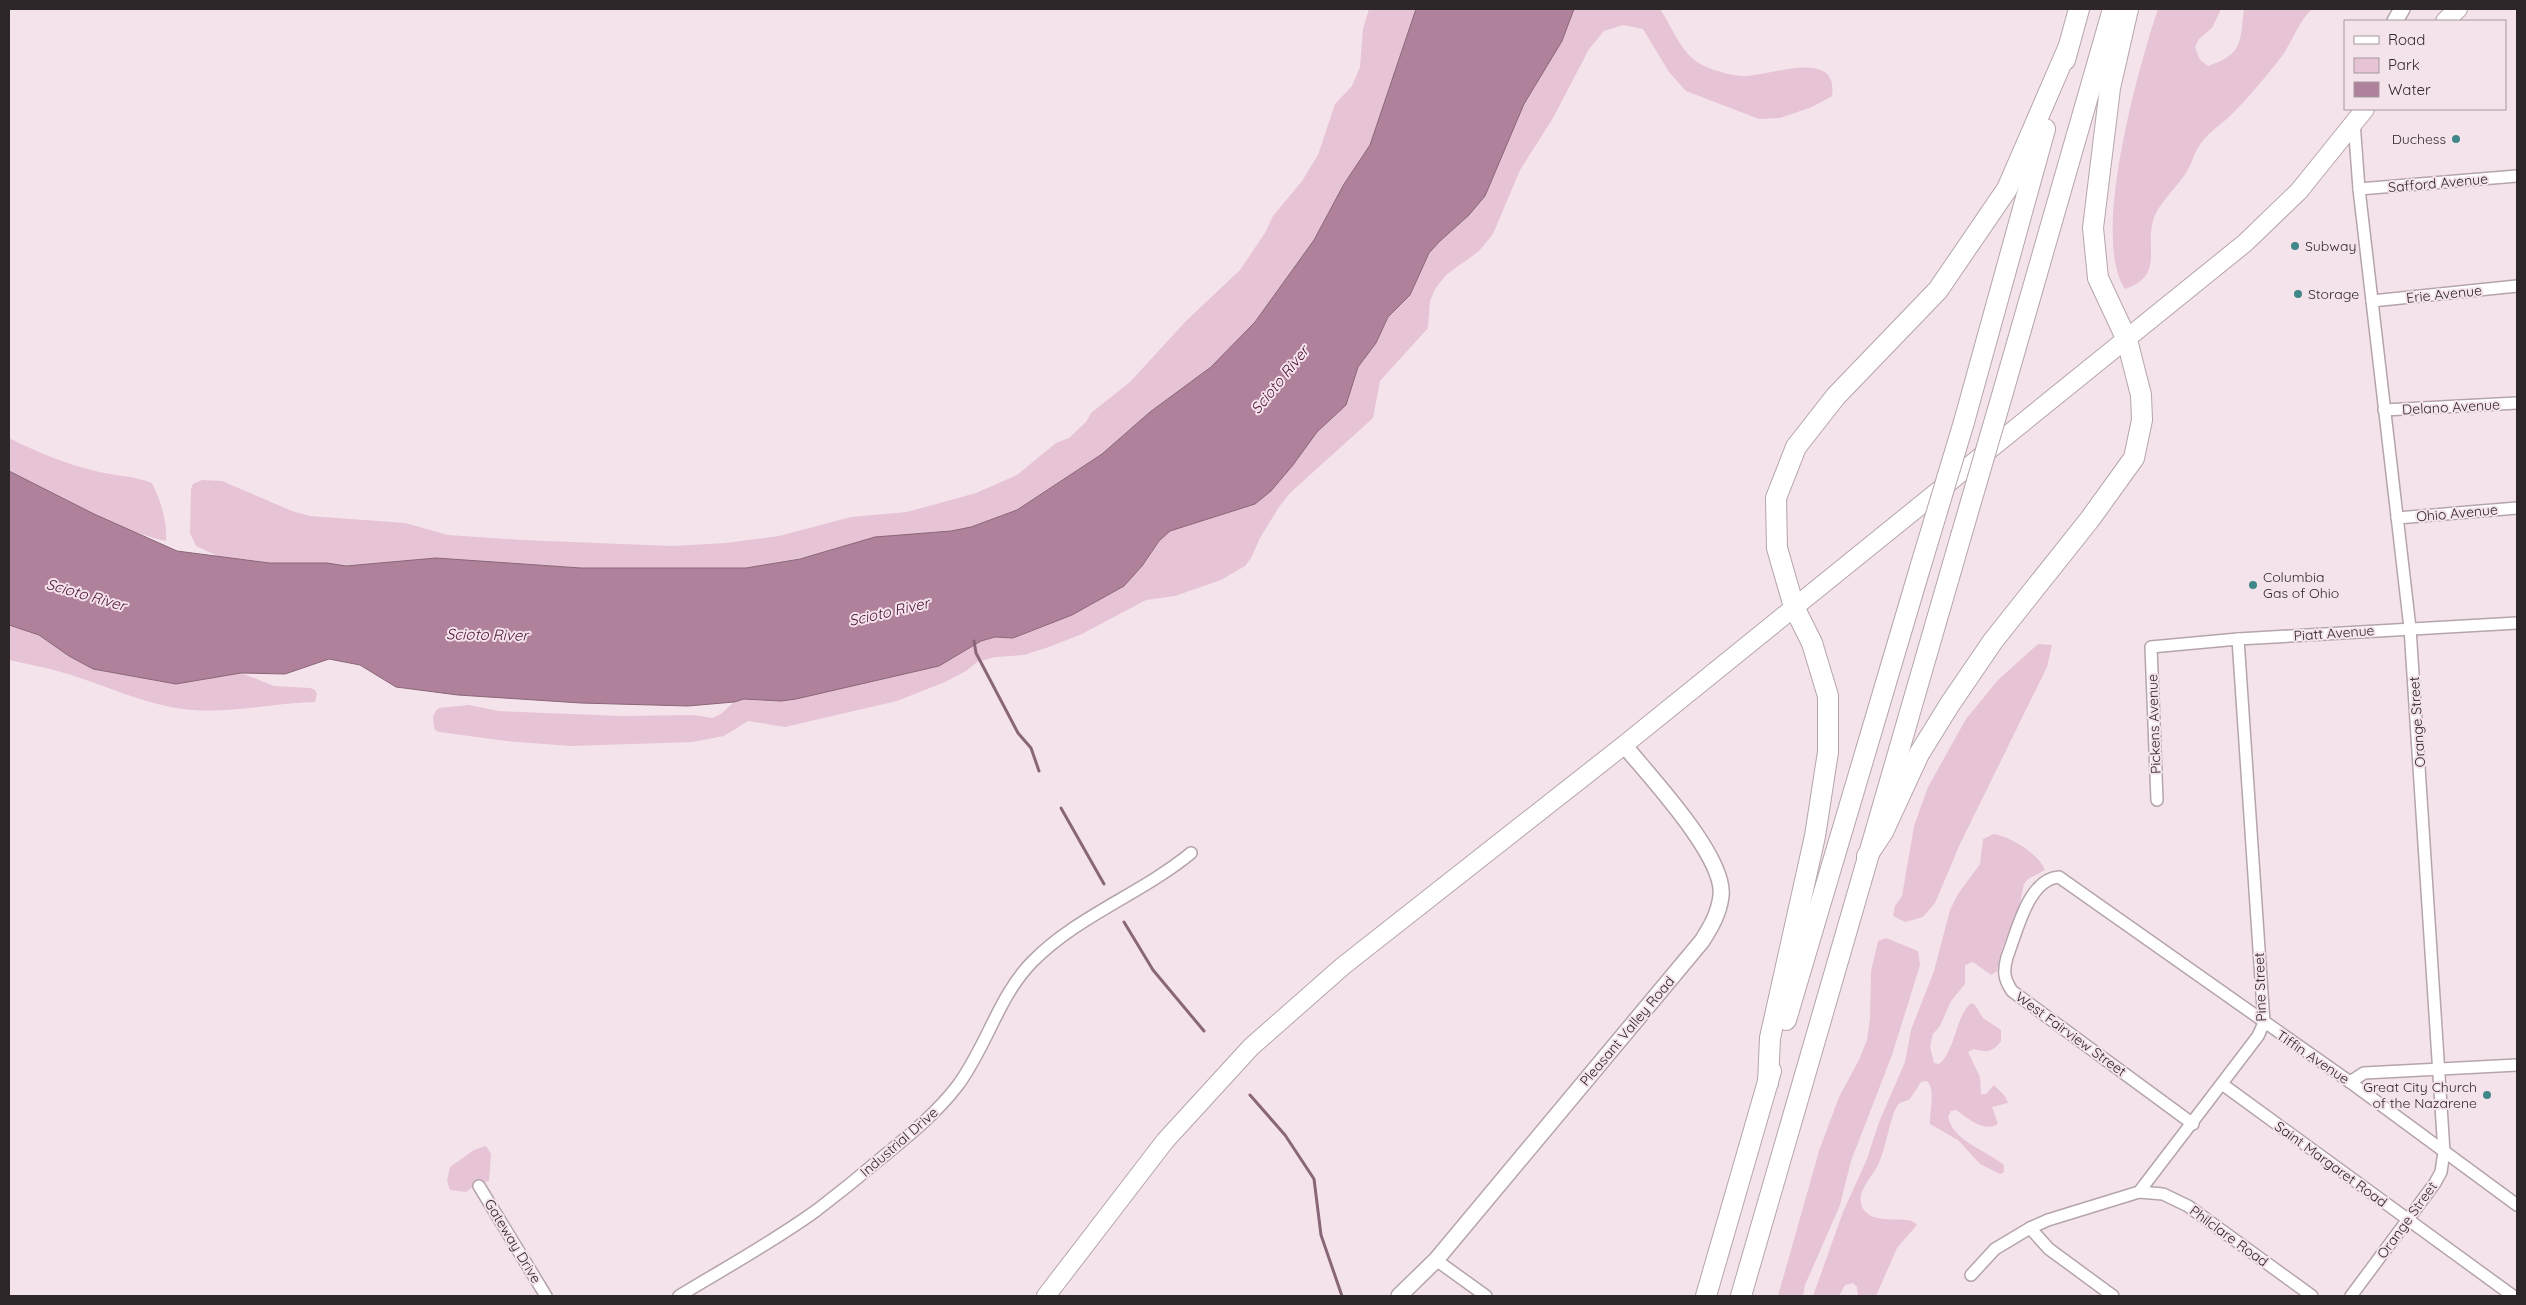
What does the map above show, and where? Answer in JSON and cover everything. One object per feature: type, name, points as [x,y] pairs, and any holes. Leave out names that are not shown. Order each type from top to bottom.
[{"type":"highway","points":[[1706,1296],[1964,422],[2079,9]]},
{"type":"highway","points":[[1741,1296],[2113,9]]},
{"type":"highway","points":[[1867,856],[1884,832],[1919,754],[1950,704],[1993,641],[2090,519],[2134,458],[2140,439],[2141,395],[2127,340],[2098,278],[2093,228],[2110,88],[2128,9]]},
{"type":"highway","points":[[1768,1083],[1770,1038],[1815,836],[1828,752],[1828,696],[1812,643],[1794,607],[1777,548],[1776,498],[1796,446],[1836,396],[1938,290],[2007,189],[2068,48]]},
{"type":"main road","points":[[2446,20],[2458,9]]},
{"type":"main road","points":[[1046,1296],[1164,1141],[1252,1047],[1343,966],[1624,745],[2127,340],[2271,219],[2299,191],[2358,113]]},
{"type":"street","points":[[2396,20],[2402,9]]},
{"type":"street","name":"Orange Street","points":[[2351,1296],[2441,1172],[2444,1152],[2410,628],[2358,190],[2358,113]]},
{"type":"street","name":"Safford Avenue","points":[[2358,190],[2517,176]]},
{"type":"street","name":"Erie Avenue","points":[[2372,301],[2517,286]]},
{"type":"street","name":"Delano Avenue","points":[[2384,410],[2517,403]]},
{"type":"street","name":"Ohio Avenue","points":[[2397,518],[2517,508]]},
{"type":"street","name":"Piatt Avenue","points":[[2151,647],[2238,639],[2517,623]]},
{"type":"street","name":"Pine Street","points":[[2139,1192],[2193,1124],[2258,1036],[2264,1023],[2238,639]]},
{"type":"street","name":"Pickens Avenue","points":[[2151,647],[2157,800]]},
{"type":"street","name":"Pleasant Valley Road","points":[[1399,1296],[1436,1260],[1702,941],[1714,921],[1722,895],[1721,882],[1712,859],[1624,745]]},
{"type":"street","name":"Industrial Drive","points":[[679,1296],[816,1210],[915,1131],[935,1112],[958,1085],[976,1057],[1002,1002],[1031,963],[1064,935],[1163,874],[1191,853]]},
{"type":"street","name":"Tiffin Avenue","points":[[2059,877],[2350,1082],[2517,1205]]},
{"type":"street","name":"West Fairview Street","points":[[2059,877],[2048,878],[2032,894],[2007,957],[2004,968],[2005,981],[2012,991],[2193,1124]]},
{"type":"street","points":[[2350,1082],[2364,1073],[2517,1065]]},
{"type":"street","name":"Saint Margaret Road","points":[[2222,1084],[2513,1296]]},
{"type":"street","name":"Gateway Drive","points":[[479,1186],[546,1296]]},
{"type":"street","points":[[1970,1275],[1995,1249],[2030,1228],[2048,1220],[2139,1192]]},
{"type":"street","name":"Philclare Road","points":[[2139,1192],[2163,1194],[2181,1202],[2312,1296]]},
{"type":"street","points":[[2030,1228],[2050,1249],[2113,1296]]},
{"type":"street","points":[[1436,1260],[1486,1296]]},
{"type":"green space","points":[[1369,9],[1416,9],[1370,145],[1344,184],[1314,240],[1255,322],[1211,367],[1150,412],[1102,454],[1017,510],[971,527],[746,568],[581,568],[436,558],[346,566],[327,563],[269,563],[222,558],[196,546],[190,533],[191,489],[193,484],[202,480],[222,481],[292,511],[310,516],[405,523],[448,535],[672,546],[726,543],[779,536],[851,517],[907,512],[976,493],[1017,475],[1056,443],[1069,438],[1086,422],[1091,413],[1130,382],[1185,322],[1240,270],[1265,233],[1273,216],[1302,181],[1318,155],[1335,104],[1352,86],[1360,67],[1363,29]]},
{"type":"green space","points":[[1574,9],[1660,9],[1683,48],[1704,66],[1724,73],[1745,76],[1785,69],[1814,68],[1825,72],[1831,81],[1832,96],[1812,107],[1780,118],[1759,119],[1686,91],[1669,72],[1643,29],[1623,25],[1604,31],[1589,49],[1553,118],[1520,170],[1493,234],[1479,251],[1446,275],[1435,289],[1430,301],[1428,328],[1380,381],[1373,418],[1290,493],[1279,507],[1245,566],[1221,580],[1175,596],[1146,600],[1082,634],[1046,648],[1024,655],[995,657],[977,662],[966,671],[945,682],[897,701],[785,727],[748,721],[724,736],[692,742],[571,746],[506,741],[435,730],[433,721],[436,710],[439,708],[469,705],[498,711],[621,716],[693,715],[712,718],[721,714],[734,702],[744,699],[781,701],[939,666],[981,641],[995,637],[1013,638],[1072,615],[1124,586],[1142,566],[1159,541],[1170,531],[1255,504],[1271,491],[1317,432],[1346,405],[1358,367],[1376,343],[1388,317],[1410,295],[1429,253],[1469,215],[1524,104],[1562,41]]},
{"type":"green space","points":[[2158,9],[2221,9],[2212,28],[2199,39],[2195,47],[2200,60],[2208,66],[2228,57],[2238,46],[2242,31],[2244,9],[2312,9],[2302,21],[2284,54],[2268,74],[2238,108],[2208,135],[2199,147],[2186,173],[2156,213],[2152,225],[2150,267],[2146,275],[2138,283],[2125,289],[2116,265],[2113,232],[2115,193],[2130,109]]},
{"type":"green space","points":[[9,438],[75,465],[152,483],[163,511],[166,541],[125,529],[9,471]]},
{"type":"green space","points":[[9,625],[39,635],[69,656],[93,669],[176,684],[241,673],[274,686],[310,688],[315,690],[317,694],[315,702],[208,711],[176,708],[143,700],[61,672],[9,660]]},
{"type":"green space","points":[[2038,644],[2052,645],[2047,667],[1960,844],[1935,903],[1923,917],[1905,922],[1893,916],[1895,906],[1902,896],[1914,826],[1928,787],[1966,719],[1998,680]]},
{"type":"green space","points":[[1994,834],[2024,847],[2037,858],[2045,870],[2028,879],[2024,884],[2019,907],[2002,948],[1997,971],[1991,975],[1973,962],[1965,965],[1965,984],[1951,1001],[1940,1026],[1933,1034],[1930,1046],[1934,1063],[1939,1064],[1949,1051],[1962,1016],[1971,1003],[1975,1005],[1983,1018],[2001,1030],[2001,1041],[1992,1049],[1983,1051],[1974,1049],[1968,1052],[1980,1077],[1981,1094],[1986,1094],[1994,1085],[2005,1096],[2008,1103],[1992,1107],[1998,1124],[1987,1127],[1981,1126],[1956,1110],[1951,1111],[1948,1117],[1951,1126],[1957,1133],[2004,1165],[2004,1172],[2000,1174],[1980,1164],[1958,1140],[1930,1124],[1932,1102],[1930,1085],[1927,1081],[1921,1082],[1910,1099],[1898,1104],[1892,1118],[1881,1158],[1862,1192],[1861,1198],[1864,1210],[1870,1215],[1884,1219],[1907,1220],[1917,1225],[1897,1248],[1876,1296],[1858,1296],[1857,1287],[1853,1283],[1845,1285],[1839,1296],[1813,1296],[1843,1212],[1867,1159],[1879,1122],[1905,1062],[1911,1030],[1934,971],[1950,910],[1958,894],[1980,864],[1983,839]]},
{"type":"green space","points":[[1886,938],[1918,951],[1920,965],[1892,1055],[1851,1161],[1840,1205],[1805,1285],[1803,1296],[1778,1296],[1819,1151],[1839,1097],[1859,1060],[1867,1040],[1870,1019],[1871,971],[1878,941]]},
{"type":"green space","points":[[486,1146],[491,1154],[489,1181],[476,1184],[466,1192],[450,1190],[447,1181],[450,1167],[474,1150]]},
{"type":"water","name":"Scioto River","points":[[1416,9],[1574,9],[1562,41],[1524,104],[1485,196],[1469,215],[1429,253],[1410,295],[1388,317],[1376,343],[1358,367],[1346,405],[1317,432],[1271,491],[1255,504],[1170,531],[1159,541],[1142,566],[1124,586],[1072,615],[1013,638],[995,637],[981,641],[939,666],[796,699],[781,701],[744,699],[734,702],[688,706],[581,703],[458,695],[396,687],[360,665],[329,659],[285,674],[241,673],[176,684],[93,669],[69,656],[39,635],[9,625],[9,471],[94,514],[177,551],[269,563],[327,563],[346,566],[436,558],[581,568],[746,568],[800,559],[875,537],[951,531],[971,527],[1017,510],[1102,454],[1150,412],[1211,367],[1255,322],[1314,240],[1344,184],[1370,145]]},
{"type":"waterway","points":[[974,641],[976,653],[1018,733],[1031,748],[1039,771]]},
{"type":"waterway","points":[[1061,808],[1104,884]]},
{"type":"waterway","points":[[1124,922],[1153,970],[1204,1031]]},
{"type":"waterway","points":[[1250,1095],[1285,1135],[1314,1179],[1321,1235],[1342,1296]]},
{"type":"place","name":"Duchess","points":[[2456,139]]},
{"type":"place","name":"Subway","points":[[2295,246]]},
{"type":"place","name":"Storage","points":[[2298,294]]},
{"type":"place","name":"Columbia Gas of Ohio","points":[[2253,585]]},
{"type":"place","name":"Great City Church of the Nazarene","points":[[2487,1095]]}]
